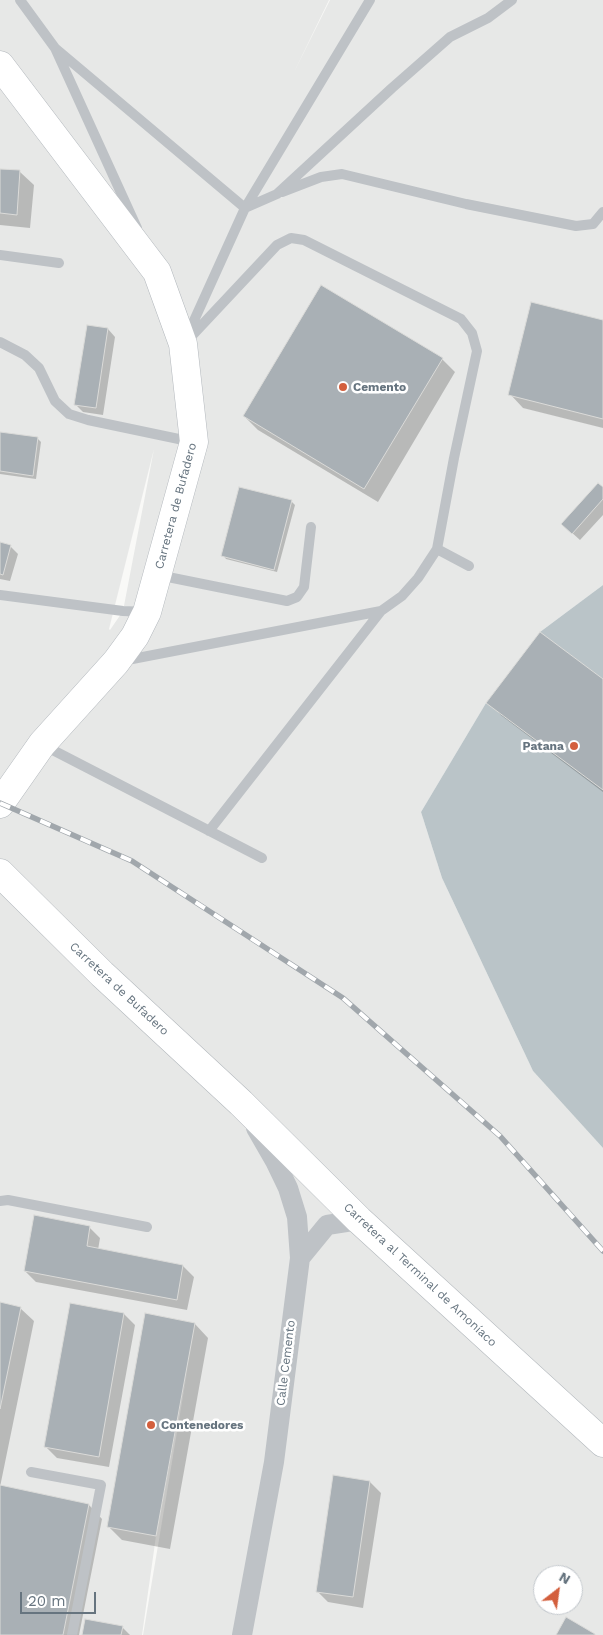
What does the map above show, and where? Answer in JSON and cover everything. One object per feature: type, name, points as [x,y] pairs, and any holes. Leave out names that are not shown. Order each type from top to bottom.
[{"type":"main road","name":"Carretera de Bufadero","points":[[0,65],[158,272],[183,344],[194,442],[147,612],[134,636],[116,662],[42,744],[0,804]]},
{"type":"main road","name":"Carretera de Bufadero","points":[[0,873],[102,974],[241,1102]]},
{"type":"main road","name":"Carretera al Terminal de Amoníaco","points":[[241,1102],[359,1220],[603,1443]]},
{"type":"street","name":"Calle Cemento","points":[[241,1102],[276,1161],[288,1188],[296,1217],[300,1258],[274,1462],[242,1635]]},
{"type":"street","points":[[300,1258],[327,1225],[359,1220]]},
{"type":"lane","points":[[20,0],[55,48],[158,272]]},
{"type":"lane","points":[[183,344],[245,208],[370,0]]},
{"type":"lane","points":[[277,194],[450,37],[488,18],[512,0]]},
{"type":"lane","points":[[55,48],[245,208]]},
{"type":"lane","points":[[245,208],[321,177],[342,174],[466,204],[576,226],[593,224],[603,212]]},
{"type":"lane","points":[[183,344],[277,245],[291,238],[304,240],[461,319],[472,332],[477,351],[454,458],[438,549],[418,578],[402,596],[382,611],[209,831]]},
{"type":"lane","points":[[0,255],[59,263]]},
{"type":"lane","points":[[0,342],[25,355],[39,368],[55,401],[69,414],[88,420],[194,442]]},
{"type":"lane","points":[[157,575],[286,601],[297,597],[304,587],[311,527]]},
{"type":"lane","points":[[438,549],[469,566]]},
{"type":"lane","points":[[0,595],[123,611],[147,612]]},
{"type":"lane","points":[[116,662],[382,611]]},
{"type":"lane","points":[[42,744],[262,858]]},
{"type":"lane","points":[[0,1201],[8,1200],[147,1228]]},
{"type":"lane","points":[[31,1472],[101,1486],[72,1635]]},
{"type":"shaded area","points":[[0,0],[329,0],[294,72],[330,0],[603,0],[603,585],[540,632],[486,703],[421,812],[442,878],[533,1071],[603,1148],[603,1635],[143,1635],[187,1372],[156,1536],[142,1635],[0,1635]],"holes":[[[154,449],[123,611],[110,630]]]},
{"type":"shaded area","points":[[603,585],[603,1148],[533,1071],[442,878],[421,812],[486,703],[540,632]]},
{"type":"building","points":[[0,169],[20,170],[17,215],[0,213]]},
{"type":"building","name":"Cemento","points":[[321,285],[443,358],[364,489],[243,416]]},
{"type":"building","points":[[531,302],[603,320],[603,419],[508,395]]},
{"type":"building","points":[[87,325],[108,328],[96,408],[74,405]]},
{"type":"building","points":[[0,432],[38,437],[33,476],[0,471]]},
{"type":"building","points":[[598,483],[603,487],[603,499],[572,534],[561,524]]},
{"type":"building","points":[[239,487],[292,500],[274,570],[221,556]]},
{"type":"building","points":[[0,542],[11,545],[3,575],[0,574]]},
{"type":"building","name":"Patana","points":[[540,632],[603,679],[603,790],[486,703]]},
{"type":"building","points":[[34,1215],[90,1226],[87,1246],[183,1265],[177,1300],[24,1271]]},
{"type":"building","points":[[0,1302],[21,1307],[0,1409]]},
{"type":"building","points":[[70,1303],[124,1313],[99,1457],[44,1447]]},
{"type":"building","name":"Contenedores","points":[[145,1313],[195,1323],[156,1536],[107,1527]]},
{"type":"building","points":[[333,1475],[370,1481],[353,1597],[316,1592]]},
{"type":"building","points":[[0,1485],[89,1504],[63,1635],[0,1635]]},
{"type":"building","points":[[566,1617],[595,1634],[595,1635],[556,1635]]},
{"type":"building","points":[[85,1619],[123,1626],[121,1635],[82,1635]]},
{"type":"railway","points":[[0,803],[132,861],[343,998],[500,1136],[603,1251]]},
{"type":"place","name":"Cemento","points":[[343,387]]},
{"type":"place","name":"Patana","points":[[574,746]]},
{"type":"place","name":"Contenedores","points":[[151,1425]]}]
